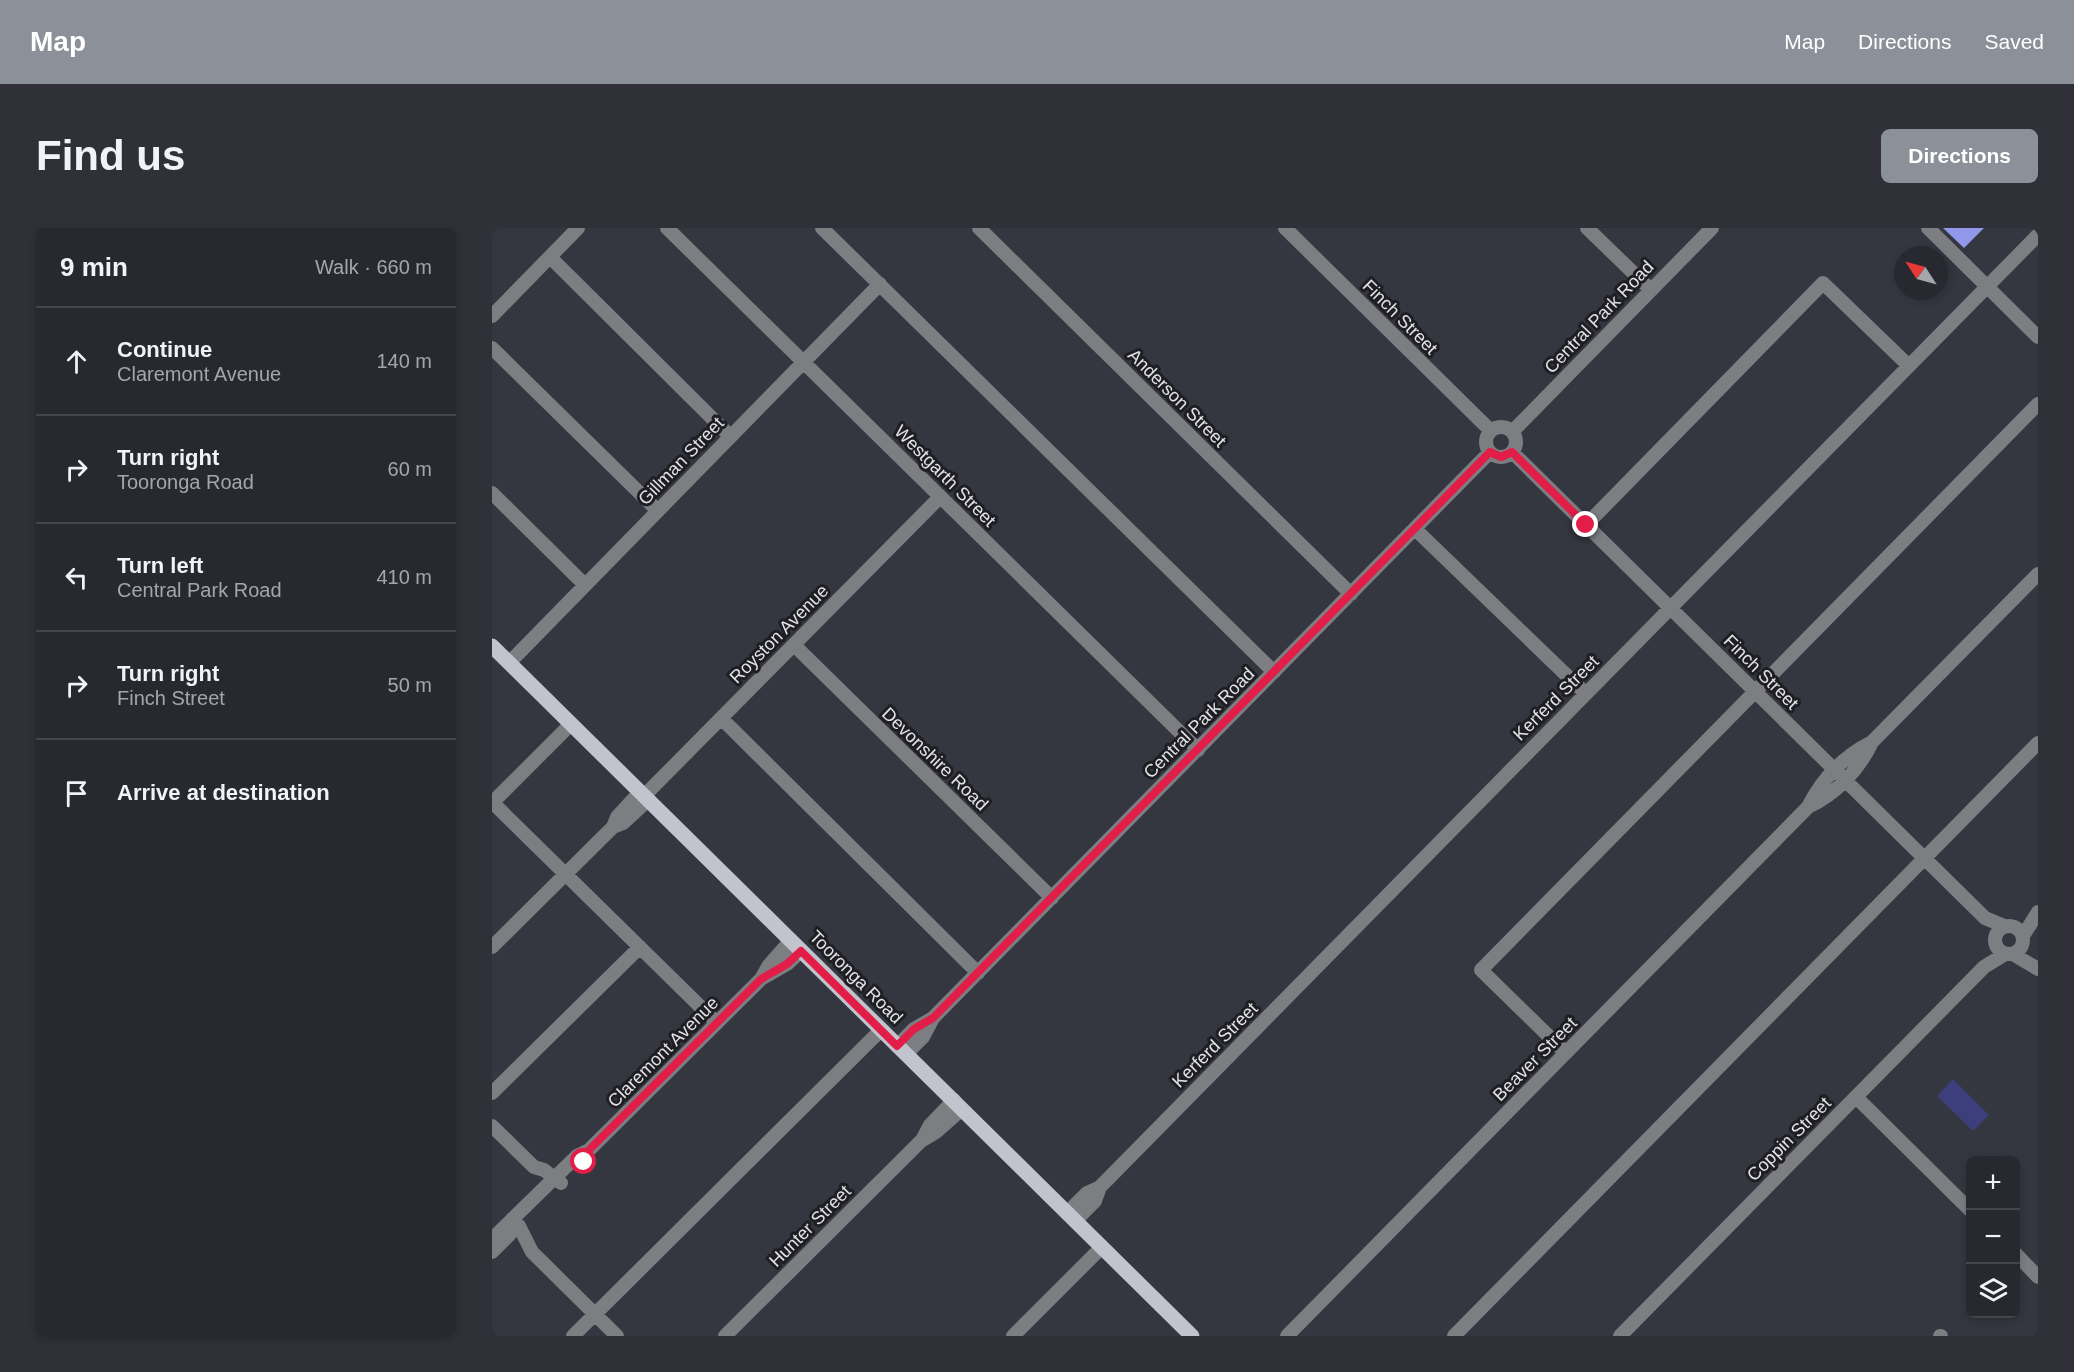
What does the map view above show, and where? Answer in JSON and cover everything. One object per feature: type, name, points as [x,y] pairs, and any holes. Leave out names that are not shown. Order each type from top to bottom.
[{"type":"main road","name":"Tooronga Road","points":[[492,646],[1191,1336]]},
{"type":"street","points":[[492,316],[578,228]]},
{"type":"street","name":"Westgarth Street","points":[[667,228],[1197,750]]},
{"type":"street","points":[[822,228],[1274,672]]},
{"type":"street","name":"Anderson Street","points":[[979,228],[1351,594]]},
{"type":"street","name":"Finch Street","points":[[1285,228],[1491,431]]},
{"type":"street","points":[[1587,228],[1651,291]]},
{"type":"street","name":"Central Park Road","points":[[1512,432],[1712,228]]},
{"type":"street","points":[[1928,228],[2038,337]]},
{"type":"street","name":"Kerferd Street","points":[[1071,1217],[1095,1201],[1100,1187],[2038,235]]},
{"type":"street","points":[[550,257],[730,436]]},
{"type":"street","points":[[1586,525],[1823,283],[1909,366]]},
{"type":"street","name":"Gillman Street","points":[[509,663],[880,284]]},
{"type":"street","points":[[492,348],[658,511]]},
{"type":"street","points":[[1566,1053],[1481,970],[2038,404]]},
{"type":"street","points":[[1501,427],[1512,432],[1516,442],[1512,452],[1501,457],[1490,452],[1486,442],[1491,431],[1501,427]]},
{"type":"street","name":"Central Park Road","points":[[902,1050],[923,1037],[933,1018],[1490,452]]},
{"type":"street","name":"Finch Street","points":[[1512,452],[2036,967]]},
{"type":"street","points":[[492,493],[585,585]]},
{"type":"street","name":"Royston Avenue","points":[[492,947],[613,827],[623,823],[644,796],[940,497]]},
{"type":"street","points":[[1415,529],[1586,694]]},
{"type":"street","name":"Beaver Street","points":[[1287,1336],[1808,807],[1816,791],[1835,770],[1855,751],[1872,742],[2038,574]]},
{"type":"street","name":"Devonshire Road","points":[[794,645],[1052,898]]},
{"type":"street","points":[[721,718],[978,973]]},
{"type":"street","points":[[571,724],[492,803],[717,1023]]},
{"type":"street","name":"Beaver Street","points":[[1808,807],[1823,800],[1845,780],[1864,759],[1872,742]]},
{"type":"street","points":[[1454,1336],[2038,743]]},
{"type":"street","name":"Coppin Street","points":[[1620,1336],[1984,967],[1994,963],[2009,940],[2037,913]]},
{"type":"street","name":"Claremont Avenue","points":[[492,1252],[500,1236],[558,1180],[577,1156],[589,1150],[761,979],[787,964],[796,946]]},
{"type":"street","points":[[492,1093],[640,947]]},
{"type":"street","points":[[573,1336],[881,1030]]},
{"type":"street","points":[[1856,1097],[1966,1205]]},
{"type":"street","name":"Hunter Street","points":[[725,1336],[921,1141],[936,1132],[958,1105]]},
{"type":"street","points":[[492,1126],[534,1167],[558,1180]]},
{"type":"street","points":[[534,1167],[545,1193]]},
{"type":"street","points":[[516,1222],[532,1252],[617,1336]]},
{"type":"street","points":[[500,1236],[532,1252]]},
{"type":"street","points":[[1013,1336],[1102,1247]]},
{"type":"street","points":[[2020,1258],[2038,1277]]},
{"type":"shaded area","points":[[1953,1079],[1989,1115],[1973,1131],[1937,1096]]},
{"type":"building","points":[[1943,228],[1984,228],[1964,248]]},
{"type":"route","points":[[584,1162],[589,1150],[761,979],[776,972],[801,951],[897,1046],[921,1023],[933,1018],[1490,452],[1501,457],[1512,452],[1586,525]]}]
